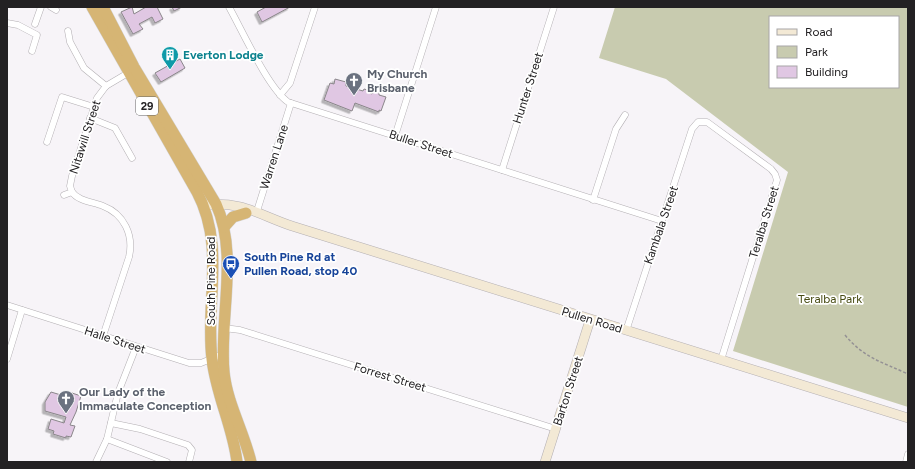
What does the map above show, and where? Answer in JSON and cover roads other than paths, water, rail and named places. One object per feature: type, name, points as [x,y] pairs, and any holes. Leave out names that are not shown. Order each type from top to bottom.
[{"type":"highway","name":"South Pine Road","points":[[92,7],[205,208],[213,244],[212,359],[218,389],[235,446],[237,462]]},
{"type":"highway","name":"South Pine Road","points":[[102,7],[134,66],[217,207],[224,227],[226,247],[223,354],[226,382],[251,462]]},
{"type":"highway","points":[[224,227],[233,217],[246,213]]},
{"type":"street","points":[[35,24],[41,7]]},
{"type":"street","name":"Buller Street","points":[[229,7],[265,73],[280,95],[291,103],[662,222]]},
{"type":"street","points":[[280,95],[290,83],[315,7]]},
{"type":"street","points":[[395,136],[436,7]]},
{"type":"street","name":"Hunter Street","points":[[502,170],[554,7]]},
{"type":"street","points":[[7,23],[18,25],[37,35],[32,51]]},
{"type":"street","points":[[68,32],[70,42],[84,68],[106,86]]},
{"type":"street","name":"Nitawill Street","points":[[103,336],[128,257],[130,245],[128,232],[122,219],[116,214],[103,206],[78,198],[72,192],[70,186],[90,118],[99,94],[106,86],[128,73]]},
{"type":"street","points":[[47,142],[62,97],[94,107]]},
{"type":"street","name":"Warren Lane","points":[[257,211],[291,103]]},
{"type":"street","points":[[593,200],[616,129],[625,115]]},
{"type":"street","points":[[90,118],[115,128],[132,158]]},
{"type":"street","name":"Kambala Street","points":[[626,331],[692,129],[695,124],[700,122]]},
{"type":"street","name":"Teralba Street","points":[[700,122],[707,122],[714,126],[771,169],[777,180],[721,360]]},
{"type":"street","name":"Nitawill Street","points":[[64,195],[72,192]]},
{"type":"street","name":"Pullen Road","points":[[205,208],[233,204],[257,211],[277,221]]},
{"type":"street","name":"Pullen Road","points":[[217,207],[277,221],[590,320],[908,418]]},
{"type":"street","name":"Halle Street","points":[[7,305],[189,363],[201,363],[223,354]]},
{"type":"street","points":[[7,359],[22,310]]},
{"type":"street","name":"Barton Street","points":[[545,462],[590,320]]},
{"type":"street","name":"Forrest Street","points":[[224,328],[240,330],[556,429]]},
{"type":"street","points":[[96,462],[107,438],[124,374],[136,346]]},
{"type":"street","points":[[111,423],[140,429],[188,445],[192,450],[189,462]]},
{"type":"street","points":[[107,438],[167,462]]},
{"type":"street","points":[[906,462],[908,454]]},
{"type":"place","name":"Everton Lodge","points":[[170,70]]},
{"type":"place","name":"My Church Brisbane","points":[[354,96]]},
{"type":"place","name":"South Pine Rd at Pullen Road, stop 40","points":[[231,279]]},
{"type":"place","name":"Our Lady of the Immaculate Conception","points":[[66,414]]},
{"type":"park label","name":"Teralba Park","points":[[830,299]]}]
